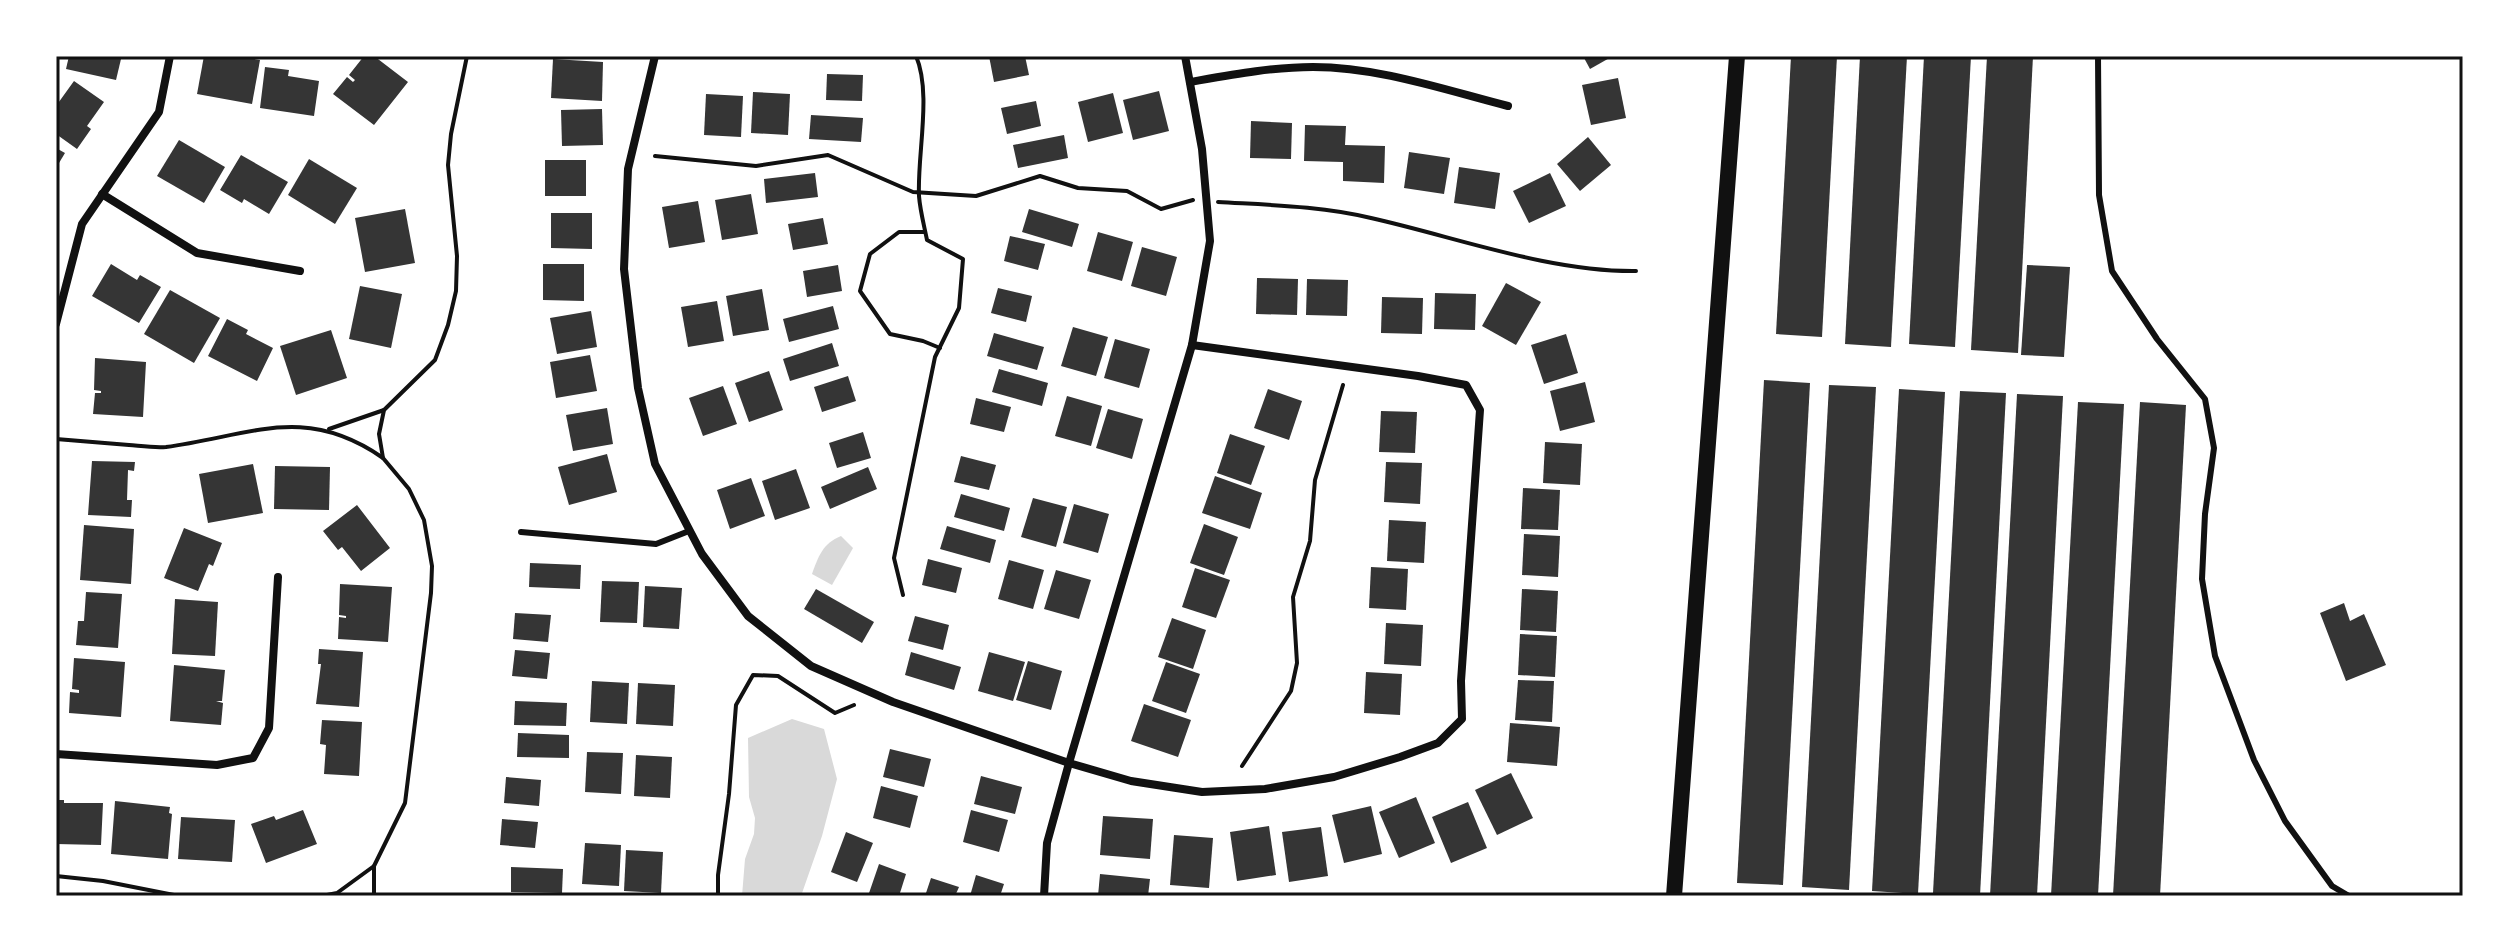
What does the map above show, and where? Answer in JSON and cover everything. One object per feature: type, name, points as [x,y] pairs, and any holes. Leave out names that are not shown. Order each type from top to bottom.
[{"type":"main road","points":[[1674,896],[1737,56]]},
{"type":"street","points":[[56,324],[82,224],[159,112],[170,56]]},
{"type":"street","points":[[655,56],[628,169],[624,269],[638,388],[655,464],[702,554],[748,616],[811,666],[893,702],[1069,763],[1131,781],[1202,792],[1265,789],[1334,777],[1438,743],[1462,719],[1461,681],[1480,410],[1466,385],[1192,345]]},
{"type":"street","points":[[1044,896],[1047,843],[1192,345],[1210,241],[1202,149],[1185,56]]},
{"type":"street","points":[[1190,82],[1247,72],[1315,67],[1385,74],[1508,106]]},
{"type":"street","points":[[102,194],[197,253],[300,271]]},
{"type":"street","points":[[56,754],[217,765],[253,758],[269,728],[278,577]]},
{"type":"lane","points":[[2098,56],[2099,195],[2112,271],[2157,339],[2205,399],[2214,448],[2205,514],[2202,579],[2215,656],[2254,760],[2285,821],[2332,886],[2349,896]]},
{"type":"lane","points":[[521,532],[656,544],[689,531]]},
{"type":"path","points":[[326,430],[384,410],[435,360],[453,302],[457,256],[448,165],[467,56]]},
{"type":"path","points":[[903,595],[894,558],[935,357],[959,308],[963,259],[927,240],[925,232],[919,196],[921,70],[916,56]]},
{"type":"path","points":[[655,156],[756,166],[828,155],[913,192],[976,196],[1040,176],[1078,188],[1127,191],[1161,209],[1192,200],[1282,206],[1370,218],[1501,252],[1608,272],[1636,271]]},
{"type":"path","points":[[925,232],[899,232],[870,254],[860,291],[890,334],[940,348]]},
{"type":"path","points":[[1242,766],[1291,691],[1297,663],[1293,597],[1310,541],[1315,480],[1343,385]]},
{"type":"path","points":[[383,458],[379,434],[384,410]]},
{"type":"path","points":[[56,439],[162,447],[251,430],[295,426],[326,430],[363,444],[383,458],[409,489],[424,520],[432,566],[431,593],[405,803],[374,866],[374,896]]},
{"type":"path","points":[[718,896],[736,705],[753,675],[778,676],[835,713],[854,705]]},
{"type":"path","points":[[322,896],[337,893],[374,866]]},
{"type":"path","points":[[56,876],[103,881],[179,896]]},
{"type":"shaded area","points":[[841,536],[853,548],[832,585],[812,574],[825,547]]},
{"type":"shaded area","points":[[792,719],[824,729],[837,779],[822,836],[801,896],[742,896],[745,859],[754,834],[755,818],[749,797],[748,738]]},
{"type":"building","points":[[69,56],[114,56],[121,59],[116,80],[66,69]]},
{"type":"building","points":[[204,56],[260,60],[252,104],[197,94]]},
{"type":"building","points":[[364,56],[374,56],[408,82],[374,125],[333,94],[347,77],[353,82],[355,80],[349,75]]},
{"type":"building","points":[[989,56],[1025,56],[1029,75],[994,82]]},
{"type":"building","points":[[1583,56],[1613,56],[1590,69]]},
{"type":"building","points":[[1791,56],[1837,56],[1822,337],[1776,334]]},
{"type":"building","points":[[1860,56],[1907,56],[1891,347],[1845,344]]},
{"type":"building","points":[[1924,56],[1971,56],[1955,347],[1909,344]]},
{"type":"building","points":[[1987,56],[2033,56],[2018,353],[1971,350]]},
{"type":"building","points":[[553,59],[603,62],[602,101],[551,98]]},
{"type":"building","points":[[265,67],[289,70],[288,76],[319,81],[314,116],[260,108]]},
{"type":"building","points":[[827,74],[863,75],[862,101],[826,100]]},
{"type":"building","points":[[1618,78],[1626,118],[1591,125],[1582,85]]},
{"type":"building","points":[[74,81],[104,102],[87,126],[91,129],[77,149],[56,134],[56,106]]},
{"type":"building","points":[[1159,91],[1169,131],[1133,140],[1123,100]]},
{"type":"building","points":[[753,92],[790,94],[788,135],[751,133]]},
{"type":"building","points":[[1113,93],[1123,133],[1088,142],[1078,102]]},
{"type":"building","points":[[706,94],[743,96],[741,137],[704,135]]},
{"type":"building","points":[[1036,101],[1041,126],[1007,134],[1001,108]]},
{"type":"building","points":[[602,109],[603,145],[562,146],[561,110]]},
{"type":"building","points":[[811,115],[863,118],[861,142],[809,139]]},
{"type":"building","points":[[1251,121],[1292,123],[1291,159],[1250,158]]},
{"type":"building","points":[[1305,125],[1346,126],[1345,145],[1385,146],[1384,183],[1343,181],[1343,162],[1304,161]]},
{"type":"building","points":[[1064,135],[1068,158],[1018,168],[1013,145]]},
{"type":"building","points":[[1588,137],[1611,165],[1580,191],[1557,164]]},
{"type":"building","points":[[179,140],[225,167],[204,203],[157,176]]},
{"type":"building","points":[[56,148],[65,153],[56,168]]},
{"type":"building","points":[[1409,152],[1450,158],[1444,194],[1404,188]]},
{"type":"building","points":[[241,155],[288,182],[269,214],[244,199],[242,203],[220,190]]},
{"type":"building","points":[[309,159],[357,188],[335,224],[288,195]]},
{"type":"building","points":[[545,160],[586,160],[586,196],[545,196]]},
{"type":"building","points":[[1459,167],[1500,173],[1495,209],[1454,203]]},
{"type":"building","points":[[815,173],[818,197],[766,203],[764,179]]},
{"type":"building","points":[[1550,173],[1566,206],[1529,223],[1513,191]]},
{"type":"building","points":[[751,194],[758,234],[722,240],[715,200]]},
{"type":"building","points":[[698,201],[705,242],[669,248],[662,207]]},
{"type":"building","points":[[405,209],[415,263],[365,272],[355,218]]},
{"type":"building","points":[[1029,209],[1079,224],[1072,247],[1022,232]]},
{"type":"building","points":[[551,213],[592,213],[592,249],[551,248]]},
{"type":"building","points":[[823,218],[828,244],[793,250],[788,224]]},
{"type":"building","points":[[1098,232],[1133,242],[1122,281],[1087,271]]},
{"type":"building","points":[[1010,236],[1045,244],[1038,270],[1004,261]]},
{"type":"building","points":[[1142,247],[1177,257],[1166,296],[1131,286]]},
{"type":"building","points":[[111,264],[137,280],[140,275],[161,287],[139,323],[92,296]]},
{"type":"building","points":[[543,264],[584,264],[584,301],[543,300]]},
{"type":"building","points":[[838,265],[842,291],[807,297],[803,271]]},
{"type":"building","points":[[2027,265],[2070,267],[2064,357],[2021,355]]},
{"type":"building","points":[[1257,278],[1298,279],[1297,315],[1256,314]]},
{"type":"building","points":[[1307,279],[1348,280],[1347,316],[1306,315]]},
{"type":"building","points":[[1506,283],[1541,302],[1516,345],[1482,326]]},
{"type":"building","points":[[360,286],[402,294],[391,348],[349,339]]},
{"type":"building","points":[[998,288],[1032,296],[1026,322],[991,313]]},
{"type":"building","points":[[762,289],[769,330],[733,336],[726,296]]},
{"type":"building","points":[[170,290],[220,318],[194,363],[144,334]]},
{"type":"building","points":[[1435,293],[1476,294],[1475,330],[1434,329]]},
{"type":"building","points":[[1382,297],[1423,298],[1422,334],[1381,333]]},
{"type":"building","points":[[717,301],[724,341],[688,347],[681,307]]},
{"type":"building","points":[[833,306],[839,329],[789,342],[783,319]]},
{"type":"building","points":[[591,311],[597,347],[557,354],[550,318]]},
{"type":"building","points":[[227,319],[248,330],[246,334],[273,348],[257,381],[208,356]]},
{"type":"building","points":[[1073,327],[1108,337],[1096,376],[1061,366]]},
{"type":"building","points":[[331,330],[347,378],[296,395],[280,346]]},
{"type":"building","points":[[994,333],[1044,347],[1037,370],[987,356]]},
{"type":"building","points":[[1566,334],[1578,373],[1544,384],[1531,345]]},
{"type":"building","points":[[1115,339],[1150,349],[1139,388],[1104,378]]},
{"type":"building","points":[[832,343],[839,366],[790,381],[783,359]]},
{"type":"building","points":[[590,355],[597,391],[556,398],[550,362]]},
{"type":"building","points":[[95,358],[146,362],[143,417],[93,414],[95,393],[101,393],[94,390]]},
{"type":"building","points":[[999,369],[1048,383],[1042,406],[992,392]]},
{"type":"building","points":[[769,371],[783,410],[749,422],[735,383]]},
{"type":"building","points":[[848,376],[856,401],[822,412],[814,387]]},
{"type":"building","points":[[1764,380],[1810,383],[1783,885],[1737,883]]},
{"type":"building","points":[[1585,382],[1595,422],[1560,431],[1550,391]]},
{"type":"building","points":[[1829,385],[1876,387],[1849,890],[1802,887]]},
{"type":"building","points":[[723,386],[737,424],[703,436],[689,398]]},
{"type":"building","points":[[1268,389],[1302,401],[1289,440],[1254,428]]},
{"type":"building","points":[[1899,389],[1945,392],[1918,894],[1872,891]]},
{"type":"building","points":[[1960,391],[2006,393],[1980,896],[1933,893]]},
{"type":"building","points":[[2017,394],[2063,396],[2037,896],[1990,896]]},
{"type":"building","points":[[1067,396],[1102,406],[1091,446],[1055,436]]},
{"type":"building","points":[[976,398],[1011,407],[1004,432],[970,424]]},
{"type":"building","points":[[2078,402],[2124,404],[2098,896],[2051,896]]},
{"type":"building","points":[[2140,402],[2186,405],[2160,896],[2113,896]]},
{"type":"building","points":[[607,408],[613,444],[573,451],[566,415]]},
{"type":"building","points":[[1108,409],[1143,419],[1132,459],[1096,448]]},
{"type":"building","points":[[1381,411],[1417,412],[1415,453],[1379,452]]},
{"type":"building","points":[[863,432],[871,458],[837,468],[829,443]]},
{"type":"building","points":[[1230,434],[1265,446],[1251,485],[1217,473]]},
{"type":"building","points":[[1545,442],[1582,444],[1580,485],[1543,483]]},
{"type":"building","points":[[607,454],[617,492],[569,505],[558,467]]},
{"type":"building","points":[[961,456],[996,465],[989,490],[954,482]]},
{"type":"building","points":[[92,461],[135,462],[134,471],[128,470],[127,500],[132,500],[131,517],[88,515]]},
{"type":"building","points":[[1386,462],[1422,463],[1420,504],[1384,502]]},
{"type":"building","points":[[253,464],[263,513],[208,523],[199,474]]},
{"type":"building","points":[[275,466],[330,467],[329,510],[274,509]]},
{"type":"building","points":[[868,467],[877,489],[830,509],[821,487]]},
{"type":"building","points":[[796,469],[810,508],[775,520],[762,481]]},
{"type":"building","points":[[1215,476],[1262,493],[1250,529],[1202,513]]},
{"type":"building","points":[[751,478],[765,516],[730,529],[717,490]]},
{"type":"building","points":[[1523,488],[1560,490],[1558,530],[1521,529]]},
{"type":"building","points":[[961,494],[1010,508],[1004,531],[954,517]]},
{"type":"building","points":[[1033,498],[1067,507],[1056,547],[1021,537]]},
{"type":"building","points":[[1074,504],[1109,514],[1098,553],[1063,543]]},
{"type":"building","points":[[357,505],[390,548],[361,571],[342,547],[338,550],[323,531]]},
{"type":"building","points":[[1389,520],[1426,522],[1424,563],[1387,561]]},
{"type":"building","points":[[1204,524],[1238,537],[1224,575],[1190,563]]},
{"type":"building","points":[[84,525],[134,529],[131,584],[80,580]]},
{"type":"building","points":[[947,526],[996,540],[990,563],[940,549]]},
{"type":"building","points":[[184,528],[222,543],[198,591],[164,578]]},
{"type":"building","points":[[1524,534],[1560,536],[1558,577],[1522,575]]},
{"type":"building","points":[[928,559],[962,568],[956,593],[922,585]]},
{"type":"building","points":[[1009,560],[1044,570],[1033,609],[998,599]]},
{"type":"building","points":[[530,563],[581,565],[580,589],[529,587]]},
{"type":"building","points":[[1371,567],[1408,569],[1406,610],[1369,608]]},
{"type":"building","points":[[1195,568],[1230,580],[1216,618],[1182,607]]},
{"type":"building","points":[[1056,570],[1091,580],[1079,619],[1044,609]]},
{"type":"building","points":[[602,581],[639,582],[637,623],[600,622]]},
{"type":"building","points":[[340,584],[392,587],[388,642],[338,639],[339,617],[346,618],[339,615]]},
{"type":"building","points":[[645,586],[682,588],[679,629],[643,627]]},
{"type":"building","points":[[816,589],[874,622],[862,643],[804,609]]},
{"type":"building","points":[[1522,589],[1558,591],[1556,632],[1520,630]]},
{"type":"building","points":[[86,592],[122,594],[118,648],[76,645],[78,621],[84,621]]},
{"type":"building","points":[[175,599],[218,602],[215,656],[172,654]]},
{"type":"building","points":[[2344,603],[2350,621],[2364,614],[2386,665],[2346,681],[2320,613]]},
{"type":"building","points":[[515,613],[551,615],[548,642],[513,639]]},
{"type":"building","points":[[915,616],[949,625],[943,650],[908,641]]},
{"type":"building","points":[[1172,618],[1206,630],[1193,669],[1158,657]]},
{"type":"building","points":[[1386,623],[1423,625],[1421,666],[1384,664]]},
{"type":"building","points":[[1520,634],[1557,636],[1555,677],[1518,675]]},
{"type":"building","points":[[319,649],[363,652],[359,707],[316,704],[321,664],[318,664]]},
{"type":"building","points":[[515,650],[550,653],[547,679],[512,676]]},
{"type":"building","points":[[911,652],[961,667],[954,690],[905,675]]},
{"type":"building","points":[[989,652],[1025,662],[1013,701],[978,691]]},
{"type":"building","points":[[74,658],[125,662],[121,717],[69,713],[70,692],[79,693],[79,690],[72,689]]},
{"type":"building","points":[[1028,661],[1062,671],[1051,710],[1016,700]]},
{"type":"building","points":[[1166,662],[1200,674],[1186,713],[1152,701]]},
{"type":"building","points":[[174,665],[225,670],[222,701],[216,701],[223,703],[221,725],[170,721]]},
{"type":"building","points":[[1366,672],[1402,674],[1400,715],[1364,713]]},
{"type":"building","points":[[1518,680],[1554,681],[1552,722],[1515,720]]},
{"type":"building","points":[[592,681],[629,683],[627,724],[590,722]]},
{"type":"building","points":[[638,683],[675,685],[673,726],[636,724]]},
{"type":"building","points":[[515,701],[567,703],[566,726],[514,725]]},
{"type":"building","points":[[1144,704],[1191,720],[1178,757],[1131,741]]},
{"type":"building","points":[[322,720],[362,722],[359,776],[324,774],[326,745],[320,744]]},
{"type":"building","points":[[1510,723],[1560,727],[1557,766],[1507,762]]},
{"type":"building","points":[[518,733],[569,735],[569,758],[517,757]]},
{"type":"building","points":[[890,749],[931,759],[924,787],[883,777]]},
{"type":"building","points":[[587,752],[623,753],[621,794],[585,792]]},
{"type":"building","points":[[636,755],[672,757],[670,798],[634,796]]},
{"type":"building","points":[[1511,773],[1533,818],[1497,835],[1475,790]]},
{"type":"building","points":[[981,776],[1022,787],[1015,814],[974,804]]},
{"type":"building","points":[[506,777],[541,780],[539,806],[504,803]]},
{"type":"building","points":[[881,786],[918,796],[910,828],[873,818]]},
{"type":"building","points":[[1416,797],[1435,843],[1399,858],[1379,812]]},
{"type":"building","points":[[56,800],[64,800],[64,803],[103,803],[101,845],[56,844]]},
{"type":"building","points":[[115,801],[170,807],[168,859],[111,854]]},
{"type":"building","points":[[1468,802],[1487,848],[1451,863],[1432,817]]},
{"type":"building","points":[[1371,806],[1382,854],[1344,863],[1332,815]]},
{"type":"building","points":[[303,810],[317,844],[266,863],[251,824],[274,816],[276,820]]},
{"type":"building","points":[[971,810],[1008,820],[999,852],[963,842]]},
{"type":"building","points":[[1103,816],[1153,819],[1150,859],[1100,855]]},
{"type":"building","points":[[181,817],[235,820],[232,862],[178,859]]},
{"type":"building","points":[[502,819],[538,822],[535,848],[500,845]]},
{"type":"building","points":[[1269,826],[1276,875],[1237,881],[1230,832]]},
{"type":"building","points":[[1321,827],[1328,876],[1289,882],[1282,832]]},
{"type":"building","points":[[846,832],[873,843],[857,882],[831,872]]},
{"type":"building","points":[[1174,835],[1213,838],[1209,888],[1170,885]]},
{"type":"building","points":[[585,843],[621,845],[619,886],[582,884]]},
{"type":"building","points":[[626,850],[663,852],[661,893],[624,891]]},
{"type":"building","points":[[879,864],[906,874],[899,896],[868,896]]},
{"type":"building","points":[[511,867],[563,869],[562,893],[511,892]]},
{"type":"building","points":[[1100,874],[1150,879],[1148,896],[1098,896]]},
{"type":"building","points":[[976,875],[1004,884],[1000,896],[970,896]]},
{"type":"building","points":[[931,878],[959,887],[955,896],[925,896]]}]
